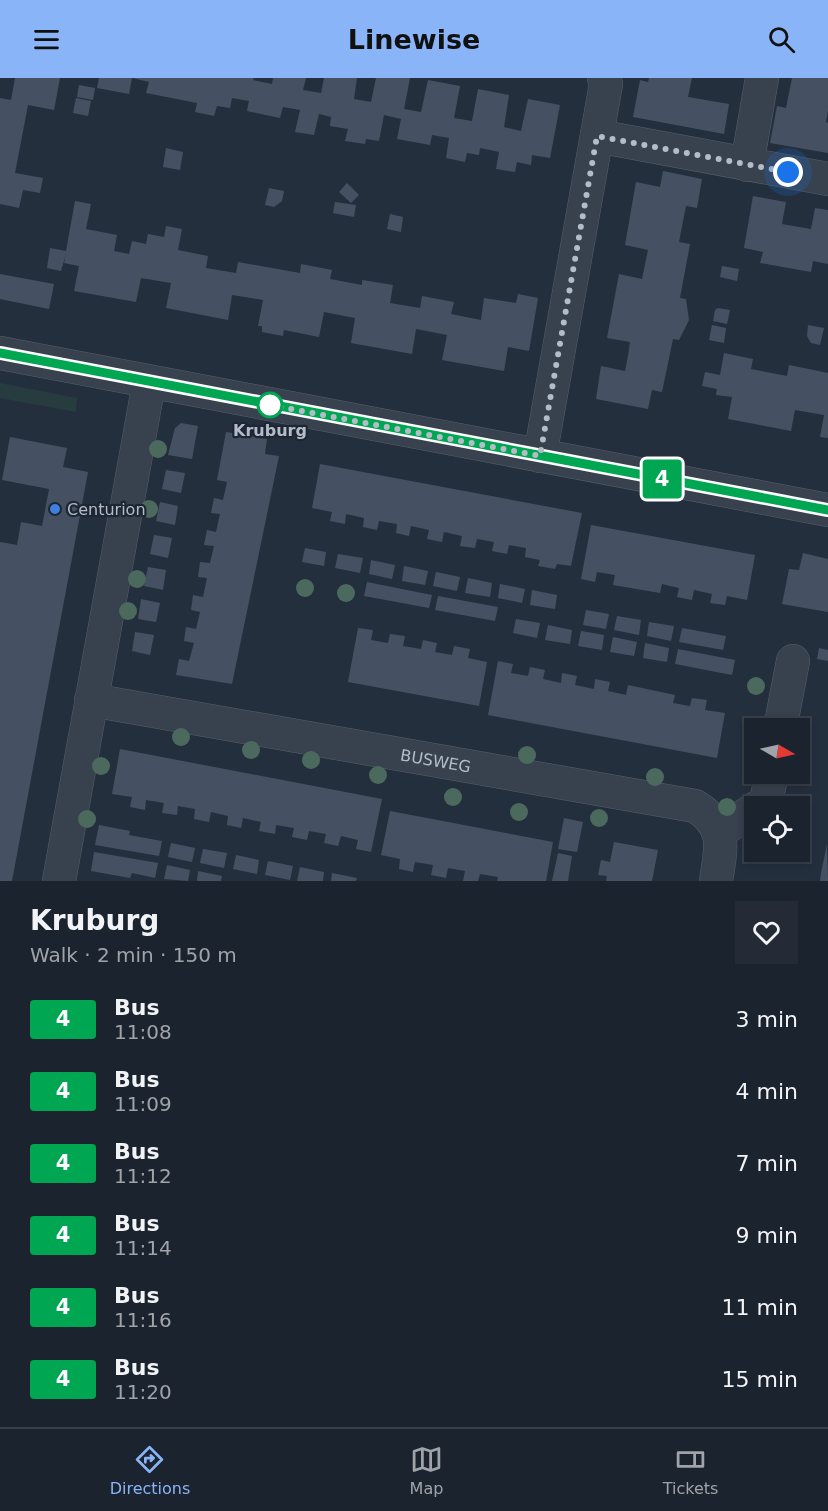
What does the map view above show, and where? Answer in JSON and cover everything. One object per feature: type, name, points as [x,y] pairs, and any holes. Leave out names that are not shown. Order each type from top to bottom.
[{"type":"street","points":[[540,456],[606,84],[604,78]]},
{"type":"street","points":[[747,165],[762,78]]},
{"type":"street","points":[[597,136],[828,179]]},
{"type":"street","points":[[0,353],[828,510]]},
{"type":"street","points":[[59,881],[149,382]]},
{"type":"street","points":[[782,718],[793,661]]},
{"type":"street","name":"BUSWEG","points":[[91,700],[695,806],[705,812],[720,832]]},
{"type":"street","points":[[716,881],[721,848],[720,832],[744,816]]},
{"type":"green space","points":[[0,383],[77,398],[76,412],[0,398]]},
{"type":"building","points":[[15,78],[60,78],[54,110],[28,105],[15,173],[43,178],[40,193],[23,190],[19,208],[0,204],[0,98],[11,100]]},
{"type":"building","points":[[99,78],[132,78],[129,94],[97,88]]},
{"type":"building","points":[[132,78],[254,78],[253,80],[272,84],[273,78],[306,78],[303,90],[321,93],[324,78],[357,78],[354,99],[371,102],[376,78],[410,78],[404,109],[421,112],[428,80],[460,86],[454,118],[472,121],[478,89],[509,95],[504,127],[521,131],[528,99],[560,105],[550,158],[532,155],[531,165],[517,162],[515,172],[496,169],[499,152],[480,148],[479,155],[467,153],[465,162],[446,158],[449,138],[432,135],[430,145],[397,139],[401,119],[384,115],[379,141],[366,139],[365,144],[345,141],[348,129],[330,126],[331,117],[319,114],[314,135],[295,132],[300,110],[283,107],[280,118],[247,111],[249,101],[232,98],[230,108],[217,106],[214,116],[195,112],[197,103],[146,93],[149,82]]},
{"type":"building","points":[[649,78],[692,78],[688,97],[729,104],[724,134],[633,117],[640,80],[648,82]]},
{"type":"building","points":[[792,78],[828,78],[826,122],[828,123],[828,153],[770,143],[777,106],[786,108]]},
{"type":"building","points":[[79,85],[95,88],[93,100],[77,97]]},
{"type":"building","points":[[76,98],[91,101],[88,116],[73,113]]},
{"type":"building","points":[[166,148],[183,152],[180,170],[163,167]]},
{"type":"building","points":[[663,171],[702,179],[697,208],[686,206],[679,242],[690,244],[680,298],[686,299],[689,320],[679,340],[673,339],[662,392],[652,390],[648,409],[596,399],[601,366],[625,371],[628,356],[630,342],[607,338],[619,274],[642,279],[648,250],[625,245],[636,182],[660,187]]},
{"type":"building","points":[[347,183],[359,195],[351,203],[339,192]]},
{"type":"building","points":[[269,188],[284,191],[282,201],[274,207],[265,205]]},
{"type":"building","points":[[753,196],[786,202],[782,224],[811,229],[815,208],[828,210],[828,264],[813,261],[811,272],[760,263],[763,252],[744,248]]},
{"type":"building","points":[[75,201],[91,204],[86,229],[117,235],[114,251],[129,254],[132,241],[146,244],[148,234],[164,237],[166,226],[182,229],[178,250],[208,256],[206,268],[236,273],[238,262],[300,273],[301,264],[332,270],[330,279],[362,285],[362,280],[393,285],[390,303],[420,308],[422,296],[454,302],[451,314],[481,320],[484,298],[516,303],[518,294],[538,298],[529,351],[508,347],[504,371],[442,360],[447,335],[416,329],[412,354],[351,343],[355,318],[324,312],[319,337],[284,330],[283,336],[262,332],[262,326],[258,326],[263,300],[232,295],[228,320],[166,308],[171,283],[141,278],[136,302],[74,291],[79,266],[64,263],[66,254],[61,271],[47,268],[50,248],[66,251]]},
{"type":"building","points":[[335,202],[356,205],[354,217],[333,213]]},
{"type":"building","points":[[390,214],[403,217],[401,232],[387,229]]},
{"type":"building","points":[[722,266],[739,269],[737,281],[720,277]]},
{"type":"building","points":[[0,274],[54,284],[49,309],[0,299]]},
{"type":"building","points":[[718,308],[730,310],[727,324],[713,321],[715,310]]},
{"type":"building","points":[[712,325],[726,328],[724,343],[709,340]]},
{"type":"building","points":[[808,325],[824,328],[820,345],[811,343],[807,336]]},
{"type":"building","points":[[724,353],[753,359],[751,369],[787,376],[789,365],[828,373],[828,438],[820,437],[824,415],[795,410],[791,431],[728,419],[732,397],[716,395],[717,389],[702,386],[705,372],[720,375]]},
{"type":"building","points":[[181,423],[198,426],[192,459],[168,455],[175,428]]},
{"type":"building","points":[[226,432],[267,439],[265,454],[279,456],[232,684],[176,675],[179,659],[189,661],[194,643],[184,641],[186,627],[196,629],[200,612],[191,610],[193,595],[203,597],[207,578],[198,577],[200,562],[210,563],[214,546],[204,545],[207,530],[216,532],[220,514],[211,513],[214,498],[223,500],[227,482],[217,480]]},
{"type":"building","points":[[10,437],[67,448],[63,467],[88,472],[12,881],[0,881],[0,542],[17,545],[21,522],[42,526],[49,489],[2,480]]},
{"type":"building","points":[[320,464],[582,513],[571,566],[557,564],[555,569],[538,566],[540,560],[525,557],[526,548],[509,545],[507,554],[492,551],[494,542],[477,539],[475,548],[460,546],[462,536],[444,532],[442,542],[427,539],[429,530],[411,526],[409,536],[396,533],[397,524],[379,521],[377,530],[363,527],[364,518],[346,514],[345,524],[330,521],[332,512],[312,508]]},
{"type":"building","points":[[166,470],[185,473],[181,493],[162,489]]},
{"type":"building","points":[[160,502],[178,506],[175,525],[156,521]]},
{"type":"building","points":[[591,525],[755,555],[747,600],[727,596],[725,605],[710,603],[712,594],[694,590],[692,600],[677,597],[679,588],[662,584],[660,593],[613,585],[615,575],[597,572],[595,582],[581,579]]},
{"type":"building","points":[[154,535],[172,538],[168,558],[150,554]]},
{"type":"building","points":[[305,548],[326,552],[324,566],[302,562]]},
{"type":"building","points":[[803,553],[828,559],[828,612],[782,604],[789,569],[799,570]]},
{"type":"building","points":[[338,554],[363,558],[360,573],[335,568]]},
{"type":"building","points":[[371,560],[395,565],[392,579],[369,574]]},
{"type":"building","points":[[404,566],[428,571],[425,585],[402,581]]},
{"type":"building","points":[[148,567],[166,570],[163,590],[144,586]]},
{"type":"building","points":[[436,572],[460,577],[457,591],[433,586]]},
{"type":"building","points":[[468,578],[492,583],[490,597],[465,593]]},
{"type":"building","points":[[367,582],[432,595],[429,608],[364,596]]},
{"type":"building","points":[[500,584],[525,589],[522,603],[498,598]]},
{"type":"building","points":[[532,590],[557,595],[555,609],[530,605]]},
{"type":"building","points":[[438,596],[498,607],[495,621],[435,610]]},
{"type":"building","points":[[141,599],[160,603],[156,622],[138,619]]},
{"type":"building","points":[[586,610],[609,614],[606,629],[583,625]]},
{"type":"building","points":[[617,616],[641,620],[639,635],[614,630]]},
{"type":"building","points":[[516,619],[540,623],[537,638],[513,633]]},
{"type":"building","points":[[649,622],[674,626],[671,641],[647,636]]},
{"type":"building","points":[[548,625],[572,630],[570,644],[545,640]]},
{"type":"building","points":[[358,628],[373,630],[371,640],[388,643],[390,634],[405,636],[403,646],[421,649],[423,640],[437,643],[435,652],[452,655],[454,646],[470,649],[468,658],[487,662],[479,706],[348,682]]},
{"type":"building","points":[[682,628],[726,636],[723,650],[679,642]]},
{"type":"building","points":[[581,631],[604,635],[602,650],[578,646]]},
{"type":"building","points":[[135,632],[154,635],[150,655],[132,651]]},
{"type":"building","points":[[613,637],[637,642],[634,656],[610,652]]},
{"type":"building","points":[[645,643],[669,648],[667,662],[643,658]]},
{"type":"building","points":[[819,648],[828,650],[828,661],[817,659]]},
{"type":"building","points":[[678,649],[735,660],[732,675],[675,664]]},
{"type":"building","points":[[498,661],[513,664],[511,673],[528,676],[530,667],[545,670],[543,679],[561,683],[562,673],[577,676],[575,685],[594,689],[595,679],[610,682],[608,691],[626,695],[628,685],[675,695],[673,703],[690,706],[692,698],[707,700],[705,710],[725,713],[717,758],[488,715]]},
{"type":"building","points":[[120,749],[382,799],[371,852],[356,849],[358,840],[341,836],[338,846],[324,843],[326,834],[309,831],[307,840],[292,837],[294,828],[276,825],[275,834],[259,831],[261,822],[243,818],[241,828],[227,825],[228,816],[211,812],[209,822],[194,819],[195,809],[178,806],[177,815],[162,813],[164,803],[146,800],[145,810],[130,807],[132,797],[112,794]]},
{"type":"building","points":[[390,811],[553,842],[546,881],[497,881],[498,877],[480,874],[478,881],[463,881],[465,871],[448,868],[446,878],[431,875],[433,865],[415,862],[413,872],[399,869],[400,859],[381,855]]},
{"type":"building","points":[[564,818],[583,822],[577,852],[558,849]]},
{"type":"building","points":[[99,825],[130,831],[129,835],[162,841],[159,856],[95,845]]},
{"type":"building","points":[[614,842],[658,850],[652,881],[606,881],[607,876],[598,875],[601,860],[610,862]]},
{"type":"building","points":[[171,843],[195,848],[192,862],[168,857]]},
{"type":"building","points":[[827,844],[828,881],[820,881],[821,873]]},
{"type":"building","points":[[203,849],[227,853],[224,868],[200,863]]},
{"type":"building","points":[[94,852],[158,863],[155,878],[132,873],[130,878],[91,871]]},
{"type":"building","points":[[558,853],[572,856],[568,881],[552,881]]},
{"type":"building","points":[[236,855],[259,860],[257,874],[233,869]]},
{"type":"building","points":[[268,861],[293,866],[290,880],[265,875]]},
{"type":"building","points":[[167,865],[190,870],[188,881],[164,879]]},
{"type":"building","points":[[300,867],[324,872],[323,881],[297,881]]},
{"type":"building","points":[[198,871],[222,876],[221,881],[197,881]]},
{"type":"building","points":[[332,873],[357,878],[356,881],[331,881]]},
{"type":"bus line","name":"4","points":[[0,353],[828,510]]},
{"type":"place","name":"Kruburg","points":[[270,405]]},
{"type":"place","name":"Centurion","points":[[55,509]]},
{"type":"route","points":[[270,405],[540,456],[597,136],[788,172]]}]
